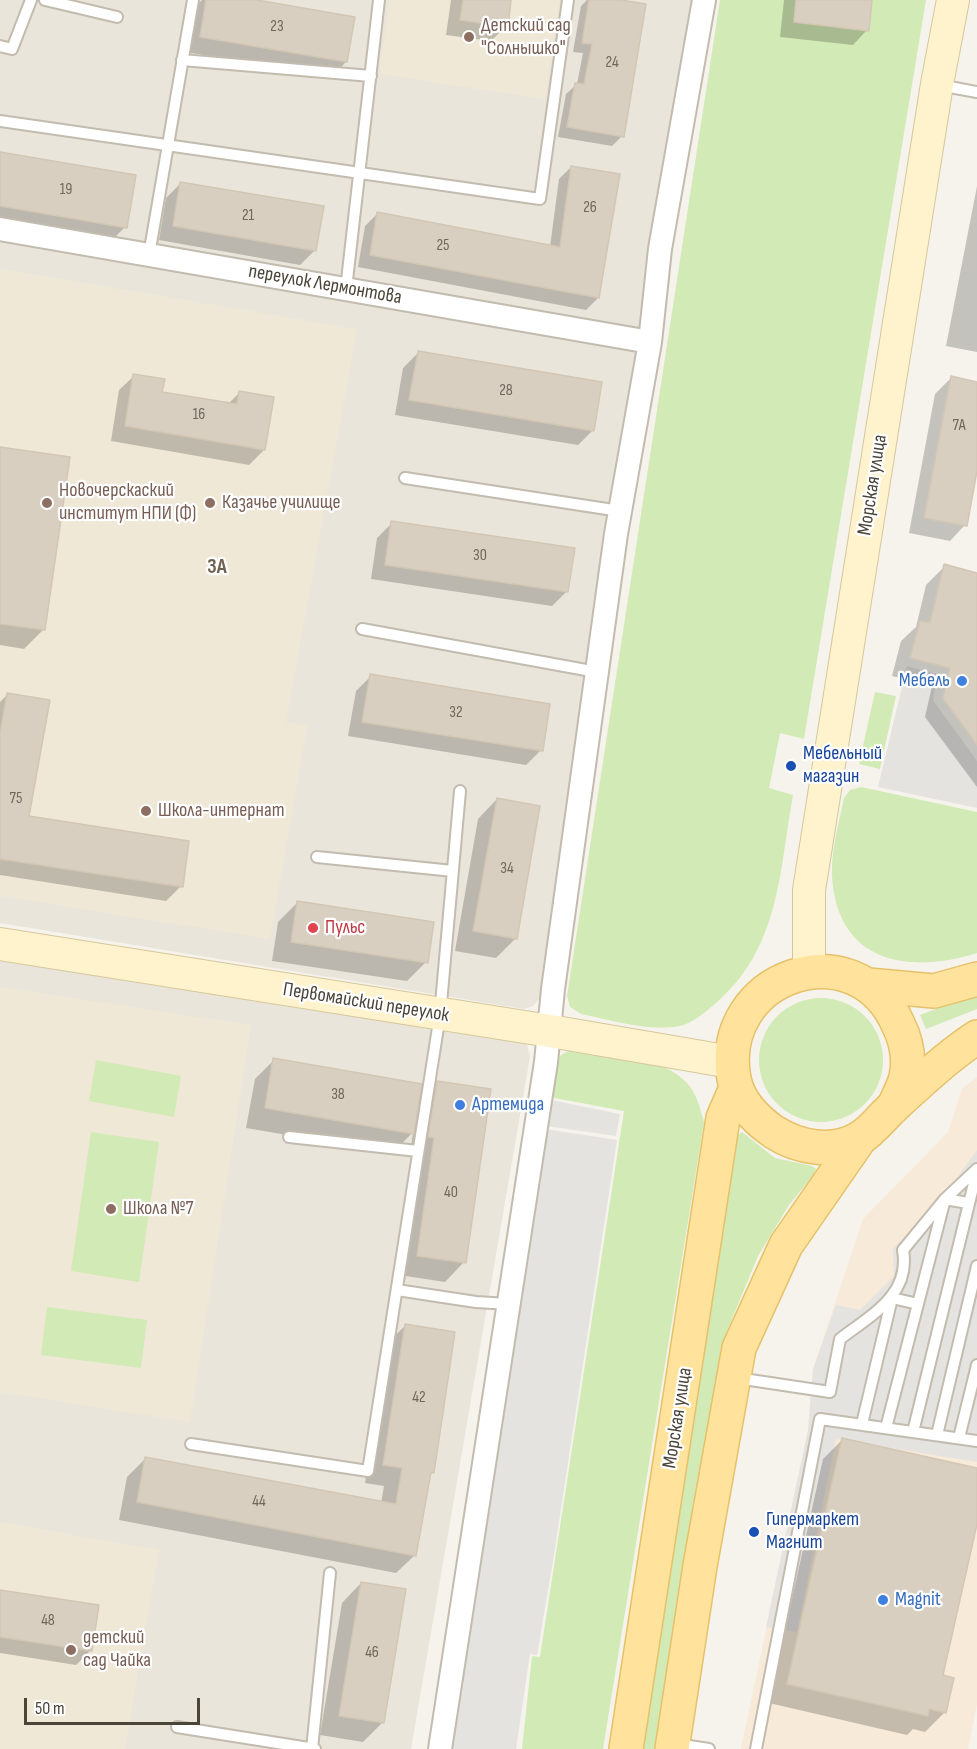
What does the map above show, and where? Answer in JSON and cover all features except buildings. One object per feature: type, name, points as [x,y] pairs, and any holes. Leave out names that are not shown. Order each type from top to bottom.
[{"type":"main road","points":[[861,1137],[845,1144],[815,1148],[791,1143],[754,1119],[734,1075],[737,1028],[753,1001],[773,984],[809,971],[847,974],[867,985],[892,1008],[906,1041],[906,1077],[894,1106]]},
{"type":"main road","points":[[867,985],[934,991],[977,979]]},
{"type":"main road","points":[[672,1746],[739,1348],[786,1245],[861,1137],[894,1106],[977,1037]]},
{"type":"main road","name":"Морская улица","points":[[626,1749],[723,1118],[734,1075]]},
{"type":"street","points":[[441,1749],[550,1030],[553,989],[620,511],[650,342],[660,249],[704,0]]},
{"type":"street","name":"Морская улица","points":[[809,971],[809,890],[937,84],[953,0]]},
{"type":"street","name":"переулок Лермонтова","points":[[0,229],[650,342]]},
{"type":"street","name":"Первомайский переулок","points":[[0,944],[440,1015],[550,1030],[734,1075]]},
{"type":"lane","points":[[0,46],[12,49],[31,0]]},
{"type":"lane","points":[[45,0],[117,17]]},
{"type":"lane","points":[[149,255],[193,0]]},
{"type":"lane","points":[[346,289],[379,0]]},
{"type":"lane","points":[[0,121],[540,199],[568,0]]},
{"type":"lane","points":[[182,60],[370,76]]},
{"type":"lane","points":[[937,84],[977,92]]},
{"type":"lane","points":[[405,478],[620,511]]},
{"type":"lane","points":[[362,629],[597,672]]},
{"type":"lane","points":[[191,1444],[368,1471],[440,1015],[460,791]]},
{"type":"lane","points":[[317,857],[453,870]]},
{"type":"lane","points":[[289,1137],[418,1151]]},
{"type":"lane","points":[[862,1424],[892,1298],[906,1268],[903,1250],[945,1198],[977,1170]]},
{"type":"lane","points":[[913,1431],[977,1170]]},
{"type":"lane","points":[[945,1198],[968,1203]]},
{"type":"lane","points":[[886,1428],[945,1198]]},
{"type":"lane","points":[[937,1435],[977,1266]]},
{"type":"lane","points":[[397,1290],[476,1302],[509,1304]]},
{"type":"lane","points":[[734,1378],[830,1392],[840,1339],[892,1298]]},
{"type":"lane","points":[[892,1298],[918,1304]]},
{"type":"lane","points":[[959,1438],[977,1365]]},
{"type":"lane","points":[[756,1749],[820,1419],[977,1441]]},
{"type":"lane","points":[[177,1727],[313,1749],[330,1573]]},
{"type":"lane","points":[[672,1746],[709,1749]]},
{"type":"shaded area","points":[[0,0],[693,0],[540,998],[533,1006],[524,1009],[0,923]]},
{"type":"shaded area","name":"Детский сад \"Солнышко\"","points":[[390,0],[560,0],[545,99],[379,74]]},
{"type":"shaded area","points":[[0,269],[357,329],[286,722],[307,726],[270,939],[0,896]]},
{"type":"shaded area","points":[[907,666],[937,674],[933,700],[977,761],[977,808],[878,787]]},
{"type":"shaded area","points":[[0,957],[517,1039],[527,1045],[530,1057],[411,1749],[0,1749]]},
{"type":"shaded area","name":"Школа №7","points":[[0,987],[251,1025],[190,1422],[0,1392]]},
{"type":"shaded area","points":[[977,1077],[977,1704],[968,1749],[741,1749],[808,1430],[813,1369],[863,1219],[948,1132],[962,1089]]},
{"type":"shaded area","points":[[551,1100],[620,1114],[616,1136],[546,1126]]},
{"type":"shaded area","points":[[545,1129],[617,1140],[554,1555],[537,1655],[530,1654],[516,1749],[448,1749]]},
{"type":"shaded area","points":[[977,1150],[977,1462],[836,1439],[797,1632],[766,1627],[808,1430],[813,1369],[836,1305],[860,1310],[894,1276],[893,1249],[954,1182]]},
{"type":"shaded area","name":"детский сад Чайка","points":[[0,1522],[159,1550],[125,1749],[0,1749]]},
{"type":"green space","points":[[720,0],[926,0],[804,739],[780,733],[769,788],[793,795],[773,908],[765,934],[753,959],[736,982],[715,1004],[685,1025],[655,1028],[581,1014],[570,1007],[567,996]]},
{"type":"green space","points":[[875,692],[896,696],[880,769],[859,764]]},
{"type":"green space","points":[[861,787],[977,812],[977,953],[951,960],[902,961],[880,955],[862,944],[847,927],[837,905],[832,876],[833,856],[844,798],[850,790]]},
{"type":"green space","points":[[977,993],[977,1009],[926,1029],[920,1015]]},
{"type":"green space","points":[[821,998],[845,1003],[865,1016],[878,1036],[883,1060],[878,1084],[865,1104],[845,1117],[821,1122],[797,1117],[777,1104],[764,1084],[759,1060],[764,1036],[777,1016],[797,1003]]},
{"type":"green space","points":[[572,1050],[633,1058],[663,1067],[676,1074],[687,1083],[693,1092],[704,1122],[603,1749],[522,1749],[532,1656],[540,1657],[624,1111],[549,1097],[556,1062]]},
{"type":"green space","points":[[96,1060],[181,1076],[174,1117],[89,1101]]},
{"type":"green space","points":[[91,1132],[159,1142],[139,1282],[71,1271]]},
{"type":"green space","points":[[742,1132],[775,1158],[812,1166],[816,1169],[789,1205],[758,1256],[722,1343],[654,1749],[640,1749],[731,1177],[738,1135]]},
{"type":"green space","points":[[47,1307],[147,1320],[141,1368],[41,1355]]},
{"type":"place","name":"Детский сад \"Солнышко\"","points":[[469,37]]},
{"type":"place","name":"Новочерскаский институт НПИ (Ф)","points":[[47,503]]},
{"type":"place","name":"Казачье училище","points":[[210,503]]},
{"type":"place","name":"Мебель","points":[[962,681]]},
{"type":"place","name":"Мебельный магазин","points":[[791,766]]},
{"type":"place","name":"Школа-интернат","points":[[146,811]]},
{"type":"place","name":"Пульс","points":[[313,928]]},
{"type":"place","name":"Артемида","points":[[460,1105]]},
{"type":"place","name":"Школа №7","points":[[111,1209]]},
{"type":"place","name":"Гипермаркет Магнит","points":[[754,1532]]},
{"type":"place","name":"Magnit","points":[[883,1600]]},
{"type":"place","name":"детский сад Чайка","points":[[71,1650]]},
{"type":"district","name":"3А","points":[[217,568]]}]
